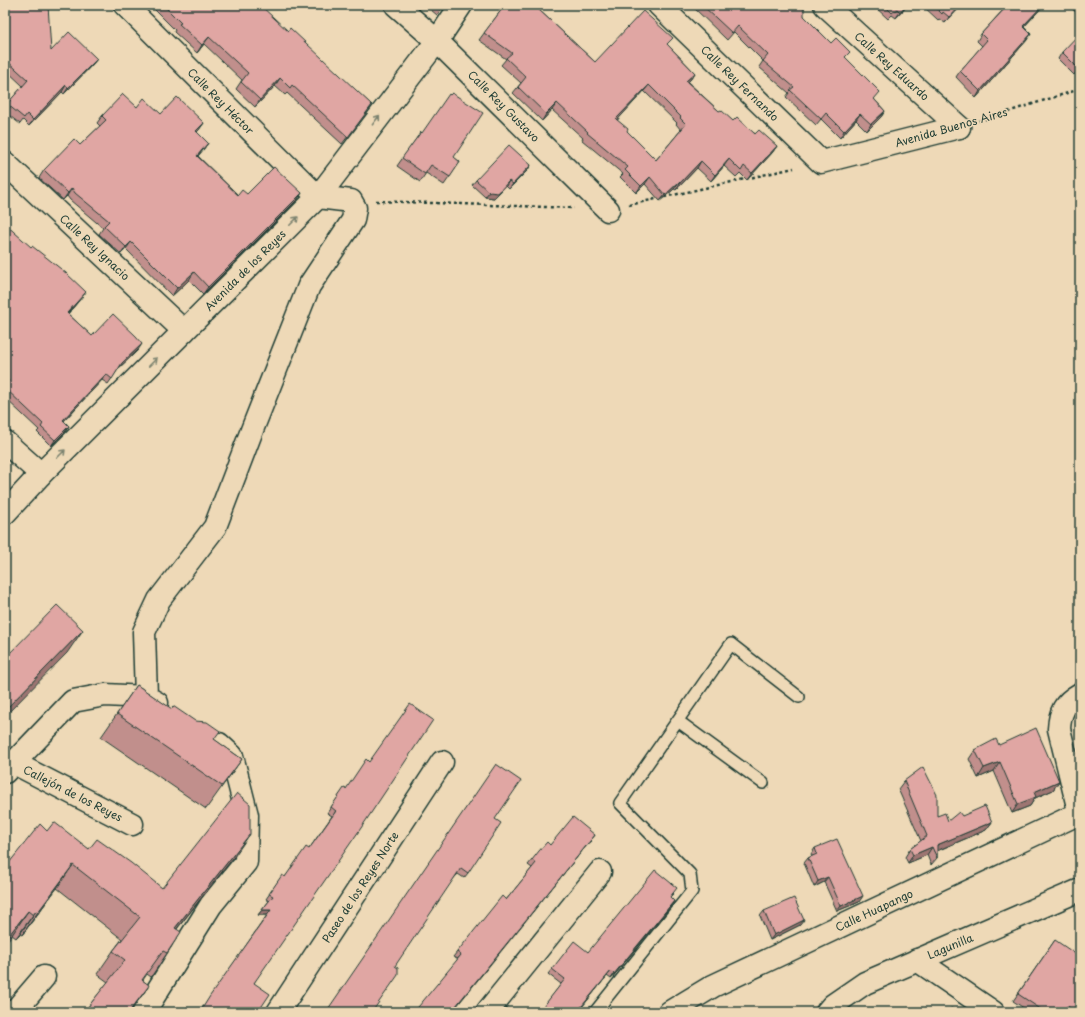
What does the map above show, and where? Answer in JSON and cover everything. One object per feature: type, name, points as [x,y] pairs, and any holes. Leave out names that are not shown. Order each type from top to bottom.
[{"type":"street","name":"Calle Rey Héctor","points":[[125,5],[318,197]]},
{"type":"street","name":"Calle Rey Gustavo","points":[[396,5],[438,40],[608,210]]},
{"type":"street","name":"Avenida de los Reyes","points":[[5,513],[41,474],[318,197],[438,40],[461,5]]},
{"type":"street","name":"Calle Rey Fernando","points":[[659,5],[822,162]]},
{"type":"street","name":"Calle Rey Eduardo","points":[[825,5],[959,127]]},
{"type":"street","name":"Avenida Buenos Aires","points":[[822,162],[959,127]]},
{"type":"street","name":"Calle Rey Ignacio","points":[[5,163],[184,331]]},
{"type":"street","points":[[173,711],[146,697],[144,632],[159,600],[215,528],[254,423],[309,286],[353,220],[355,208],[351,201],[318,197]]},
{"type":"street","points":[[5,442],[41,474]]},
{"type":"street","points":[[1080,694],[1074,697],[1065,706],[1060,716],[1059,729],[1080,814]]},
{"type":"street","name":"Callejón de los Reyes","points":[[132,824],[9,767],[73,701],[105,695],[146,697]]},
{"type":"street","points":[[144,1012],[211,905],[246,862],[247,815],[232,756],[204,731]]},
{"type":"street","name":"Paseo de los Reyes Norte","points":[[278,1012],[442,762]]},
{"type":"street","name":"Calle Huapango","points":[[670,1012],[713,986],[1080,814]]},
{"type":"street","points":[[487,1012],[600,872]]},
{"type":"street","name":"Lagunilla","points":[[827,1012],[833,1005],[865,983],[1080,890]]},
{"type":"street","points":[[918,960],[992,1012]]},
{"type":"street","points":[[14,1012],[44,977]]},
{"type":"lane","points":[[595,1012],[692,891],[690,874],[620,803],[731,644],[799,697]]},
{"type":"lane","points":[[678,721],[763,783]]},
{"type":"path","name":"Avenida Buenos Aires","points":[[959,127],[1080,89]]},
{"type":"building","points":[[5,5],[48,5],[51,51],[69,32],[97,59],[68,88],[66,85],[33,120],[27,114],[24,118],[7,104],[28,80],[5,59]]},
{"type":"building","points":[[163,5],[251,5],[255,9],[258,5],[260,5],[288,31],[290,28],[372,105],[348,137],[292,85],[290,88],[280,78],[260,100],[241,82],[248,73],[209,37],[202,45],[179,24],[181,23]]},
{"type":"building","points":[[505,5],[542,5],[538,9],[595,62],[643,11],[673,38],[667,44],[695,73],[686,81],[719,111],[721,110],[733,121],[737,117],[755,134],[759,130],[777,146],[752,173],[744,166],[741,171],[729,159],[715,175],[701,161],[680,183],[679,182],[665,195],[650,177],[641,186],[625,170],[628,167],[587,133],[588,132],[557,103],[546,114],[518,87],[526,77],[506,58],[512,53],[484,33]],"holes":[[[649,85],[681,117],[680,118],[686,124],[656,160],[627,131],[628,129],[616,119]]]},
{"type":"building","points":[[702,5],[799,5],[804,9],[804,16],[831,43],[836,38],[850,52],[845,57],[880,92],[874,99],[885,111],[871,124],[860,114],[844,131],[826,113],[821,119],[790,90],[794,87],[763,61],[768,55],[738,26],[732,33]]},
{"type":"building","points":[[884,5],[906,5],[900,12],[897,9],[892,13]]},
{"type":"building","points":[[933,5],[960,5],[949,17],[943,12],[942,14]]},
{"type":"building","points":[[1008,5],[1043,5],[1023,26],[1031,34],[980,91],[960,71],[987,40],[981,34]]},
{"type":"building","points":[[1080,33],[1080,68],[1079,69],[1062,52]]},
{"type":"building","points":[[452,93],[483,113],[454,157],[460,162],[450,177],[431,165],[425,174],[402,158],[421,132],[422,133],[449,94],[450,95]]},
{"type":"building","points":[[123,94],[137,107],[144,98],[161,114],[177,97],[204,123],[196,131],[208,143],[197,156],[238,195],[242,190],[247,194],[274,167],[302,193],[208,287],[194,272],[177,288],[131,242],[126,247],[104,226],[109,221],[75,193],[72,188],[68,193],[44,170],[74,139],[80,145],[106,120],[102,116]]},
{"type":"building","points":[[509,145],[531,165],[513,184],[509,181],[498,193],[489,192],[476,180]]},
{"type":"building","points":[[5,224],[31,247],[32,246],[66,273],[86,292],[67,313],[92,336],[113,314],[136,336],[142,344],[122,363],[112,379],[106,374],[63,420],[69,426],[55,440],[41,427],[43,424],[5,388],[5,385],[9,381],[5,377]]},
{"type":"building","points":[[57,605],[83,630],[5,710],[5,658]]},
{"type":"building","points":[[137,685],[172,709],[173,706],[195,721],[207,722],[220,731],[214,739],[242,759],[222,786],[117,714]]},
{"type":"building","points":[[410,704],[433,720],[361,828],[254,983],[270,994],[258,1012],[200,1012],[271,910],[262,910],[273,896],[269,894],[282,875],[285,877],[306,847],[309,849],[336,811],[331,807],[344,788],[346,789],[366,759],[369,762]]},
{"type":"building","points":[[1036,728],[1059,781],[1034,792],[1036,797],[1018,804],[1000,762],[984,768],[975,750],[996,739],[999,745]]},
{"type":"building","points":[[496,764],[521,781],[495,819],[501,823],[468,873],[461,868],[395,966],[398,968],[398,975],[372,1012],[326,1012]]},
{"type":"building","points":[[923,767],[937,795],[937,816],[945,813],[948,821],[959,812],[962,816],[985,806],[992,822],[937,845],[937,858],[932,847],[913,855],[910,849],[927,836],[904,781]]},
{"type":"building","points":[[237,793],[250,804],[250,834],[175,928],[181,932],[167,953],[163,951],[142,980],[149,985],[129,1012],[84,1012],[125,960],[113,951],[140,917],[73,865],[38,912],[36,911],[33,915],[28,911],[5,940],[5,868],[40,824],[47,831],[54,822],[89,849],[97,839],[131,863],[162,888]]},
{"type":"building","points":[[573,817],[595,835],[451,1012],[414,1012],[461,955],[457,952],[502,896],[506,900],[536,863],[532,860],[539,851],[547,842],[550,845]]},
{"type":"building","points":[[837,839],[863,896],[841,906],[828,877],[818,881],[808,858],[817,854],[815,848]]},
{"type":"building","points":[[655,870],[677,888],[670,897],[674,901],[614,974],[611,971],[577,1012],[548,1012],[543,1007],[565,979],[552,969],[574,941],[588,952]]},
{"type":"building","points":[[794,898],[804,920],[774,935],[764,911]]},
{"type":"building","points":[[1055,940],[1080,957],[1080,1012],[1076,1012],[1067,1006],[1063,1012],[1045,1012],[1018,994]]},
{"type":"building","points":[[908,1008],[915,1012],[905,1012]]},
{"type":"building","points":[[951,1008],[957,1012],[948,1012]]}]
